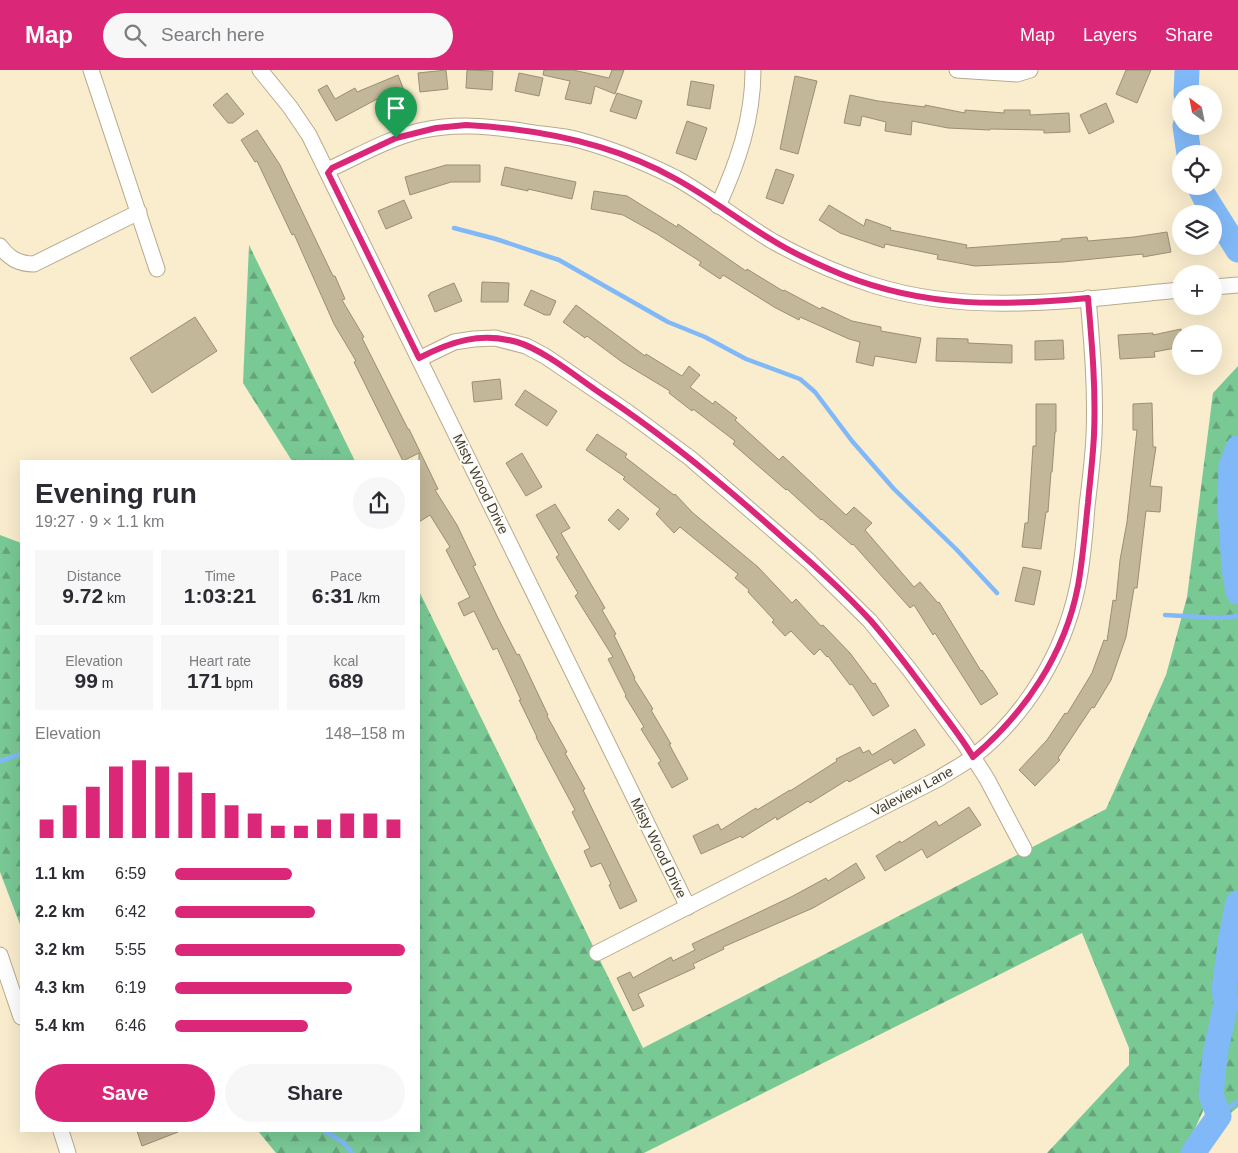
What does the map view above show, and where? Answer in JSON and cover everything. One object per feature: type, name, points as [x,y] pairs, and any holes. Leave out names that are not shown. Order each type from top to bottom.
[{"type":"street","points":[[91,70],[157,269]]},
{"type":"street","name":"Misty Wood Drive","points":[[260,70],[290,107],[309,135],[688,907]]},
{"type":"street","points":[[718,206],[732,174],[746,130],[752,98],[753,70]]},
{"type":"street","points":[[957,70],[1017,74],[1030,70]]},
{"type":"street","points":[[328,173],[332,168],[396,138],[436,128],[466,125],[491,127],[569,138],[607,148],[636,159],[677,179],[773,241],[810,261],[844,275],[899,292],[945,301],[985,304],[1029,304],[1172,291]]},
{"type":"street","points":[[0,246],[12,259],[23,264],[34,264],[139,212]]},
{"type":"street","points":[[1222,286],[1238,284]]},
{"type":"street","name":"Valeview Lane","points":[[597,952],[938,778],[973,757],[1008,723],[1042,678],[1065,630],[1074,604],[1082,565],[1094,435],[1094,376],[1088,298]]},
{"type":"street","points":[[419,358],[454,342],[474,339],[495,338],[526,346],[545,356],[629,412],[668,440],[720,482],[834,584],[889,643],[948,720],[973,757],[1024,848]]},
{"type":"street","points":[[0,955],[20,1014]]},
{"type":"street","points":[[61,1132],[68,1153]]},
{"type":"green space","points":[[249,245],[355,460],[291,460],[243,383]]},
{"type":"green space","points":[[1238,366],[1238,1107],[1219,1123],[1207,1102],[1184,1153],[1047,1153],[1129,1065],[1129,1048],[1082,933],[644,1153],[276,1153],[259,1132],[420,1132],[420,593],[643,1048],[1106,809],[1166,675],[1187,597],[1213,393]]},
{"type":"green space","points":[[0,535],[20,543],[20,924],[0,872]]},
{"type":"building","points":[[446,70],[448,89],[420,92],[418,73]]},
{"type":"building","points":[[467,70],[493,71],[492,90],[466,88]]},
{"type":"building","points":[[544,70],[573,70],[609,78],[612,70],[624,70],[615,94],[595,86],[591,104],[565,99],[570,81],[543,75]]},
{"type":"building","points":[[1126,70],[1151,70],[1137,103],[1116,94]]},
{"type":"building","points":[[519,73],[543,78],[539,96],[515,91]]},
{"type":"building","points":[[398,75],[405,93],[381,103],[379,98],[336,121],[318,90],[327,85],[335,99],[355,88],[357,92]]},
{"type":"building","points":[[795,76],[817,81],[798,154],[780,149]]},
{"type":"building","points":[[691,81],[714,85],[710,109],[687,105]]},
{"type":"building","points":[[227,93],[244,114],[233,123],[228,123],[213,105]]},
{"type":"building","points":[[617,93],[642,101],[636,119],[610,111]]},
{"type":"building","points":[[850,95],[878,101],[925,107],[925,105],[965,113],[965,110],[1004,113],[1004,110],[1030,110],[1030,115],[1069,113],[1070,132],[1044,133],[1044,130],[948,128],[912,121],[911,135],[885,131],[886,122],[862,116],[860,126],[844,123]]},
{"type":"building","points":[[1106,103],[1114,122],[1089,134],[1080,115]]},
{"type":"building","points":[[687,121],[707,128],[696,160],[676,153]]},
{"type":"building","points":[[257,130],[280,165],[333,276],[335,276],[345,299],[342,300],[364,337],[362,338],[438,489],[435,490],[457,525],[476,565],[473,566],[517,655],[519,654],[547,716],[567,752],[565,753],[585,789],[583,790],[637,901],[620,909],[601,863],[591,867],[584,851],[590,848],[572,812],[575,810],[536,737],[497,648],[493,650],[474,611],[464,616],[458,603],[470,597],[446,550],[450,547],[430,515],[420,521],[419,453],[403,460],[354,362],[356,361],[334,324],[294,234],[292,235],[257,161],[255,162],[241,140]]},
{"type":"building","points":[[446,165],[480,165],[480,182],[451,182],[410,195],[405,177]]},
{"type":"building","points":[[505,167],[576,182],[572,199],[501,185]]},
{"type":"building","points":[[776,169],[794,175],[783,204],[766,198]]},
{"type":"building","points":[[594,191],[627,196],[677,227],[678,224],[746,271],[747,269],[783,291],[820,309],[822,307],[852,321],[881,327],[881,331],[921,338],[916,363],[875,356],[873,366],[856,362],[860,342],[800,317],[799,320],[774,307],[723,275],[720,279],[699,265],[701,262],[623,215],[591,209]]},
{"type":"building","points":[[404,200],[412,218],[386,229],[378,211]]},
{"type":"building","points":[[829,205],[864,226],[866,219],[891,228],[890,230],[967,245],[966,248],[1061,241],[1061,239],[1087,237],[1088,241],[1167,232],[1171,252],[1143,257],[1143,254],[1063,262],[975,266],[937,259],[938,255],[885,244],[884,248],[840,233],[819,220]]},
{"type":"building","points":[[482,282],[509,283],[508,302],[481,302]]},
{"type":"building","points":[[454,283],[462,301],[435,312],[428,295]]},
{"type":"building","points":[[531,290],[556,301],[550,315],[545,315],[524,305]]},
{"type":"building","points":[[576,305],[645,356],[646,354],[682,376],[689,366],[700,375],[690,387],[713,404],[715,401],[737,418],[735,420],[779,460],[783,456],[846,515],[854,507],[872,523],[865,530],[914,587],[920,582],[939,602],[981,671],[998,694],[981,705],[935,633],[933,635],[914,605],[910,608],[853,544],[821,520],[749,458],[733,444],[735,441],[693,409],[692,411],[669,393],[670,391],[622,362],[587,336],[585,338],[563,322]]},
{"type":"building","points":[[195,317],[217,351],[152,393],[130,358]]},
{"type":"building","points":[[1172,331],[1172,349],[1154,352],[1155,357],[1120,359],[1118,335],[1153,333],[1153,335]]},
{"type":"building","points":[[937,338],[968,339],[968,343],[1012,345],[1012,363],[936,361]]},
{"type":"building","points":[[1063,340],[1064,359],[1035,360],[1035,341]]},
{"type":"building","points":[[500,379],[502,399],[474,402],[472,382]]},
{"type":"building","points":[[525,390],[557,411],[547,426],[515,405]]},
{"type":"building","points":[[1152,403],[1153,447],[1156,447],[1150,486],[1162,487],[1160,512],[1146,511],[1137,588],[1134,588],[1126,637],[1111,680],[1094,708],[1092,707],[1058,758],[1060,760],[1035,786],[1019,770],[1047,740],[1065,713],[1067,714],[1092,673],[1104,640],[1107,641],[1113,600],[1116,601],[1120,560],[1127,522],[1137,430],[1133,430],[1133,404]]},
{"type":"building","points":[[1036,404],[1056,404],[1056,432],[1048,512],[1046,512],[1041,549],[1022,547],[1025,523],[1028,523],[1033,446],[1036,446]]},
{"type":"building","points":[[597,434],[627,454],[625,457],[675,494],[693,513],[758,567],[792,603],[796,599],[850,653],[873,684],[875,683],[889,706],[873,716],[852,684],[850,685],[828,656],[820,649],[814,655],[791,631],[785,636],[772,622],[774,620],[748,592],[749,590],[735,578],[738,574],[680,527],[674,533],[656,514],[660,509],[623,479],[625,477],[586,450]]},
{"type":"building","points":[[522,453],[542,487],[526,496],[506,463]]},
{"type":"building","points":[[555,504],[570,528],[561,533],[605,608],[602,610],[616,634],[614,635],[634,679],[653,709],[651,710],[671,744],[669,744],[688,779],[672,788],[658,763],[661,761],[641,729],[644,727],[625,696],[608,659],[613,657],[575,596],[578,593],[556,557],[559,555],[536,515]]},
{"type":"building","points":[[618,509],[629,519],[619,530],[608,520]]},
{"type":"building","points":[[1023,567],[1041,571],[1034,605],[1015,601]]},
{"type":"building","points":[[915,729],[925,745],[894,764],[891,759],[849,782],[847,780],[810,803],[808,801],[777,820],[776,817],[742,838],[741,836],[701,854],[693,836],[718,824],[721,830],[756,808],[757,810],[790,791],[837,761],[836,759],[860,747],[863,753],[869,750],[872,755]]},
{"type":"building","points":[[969,807],[981,825],[927,858],[922,849],[885,871],[876,856],[936,821],[939,826]]},
{"type":"building","points":[[856,863],[865,878],[813,908],[723,947],[724,949],[693,964],[695,968],[638,994],[644,1006],[633,1011],[617,978],[630,972],[633,978],[671,957],[673,961],[695,950],[692,944],[791,897],[826,878],[828,881]]},
{"type":"building","points":[[137,1132],[178,1132],[142,1146]]},
{"type":"waterway","points":[[1186,85],[1187,70]]},
{"type":"waterway","points":[[1186,135],[1188,145]]},
{"type":"waterway","points":[[1204,195],[1238,250]]},
{"type":"waterway","points":[[454,228],[496,239],[559,260],[668,322],[705,337],[746,359],[800,379],[815,392],[852,441],[894,489],[956,549],[997,593]]},
{"type":"waterway","points":[[1238,448],[1231,466],[1230,505],[1234,568],[1238,592]]},
{"type":"waterway","points":[[1165,615],[1220,618],[1238,616]]},
{"type":"waterway","points":[[0,761],[20,754]]},
{"type":"waterway","points":[[1193,1153],[1219,1116],[1211,1095],[1215,1055],[1226,1003],[1224,989],[1231,937],[1238,903]]},
{"type":"waterway","points":[[1219,1116],[1238,1101]]},
{"type":"waterway","points":[[327,1132],[344,1143],[352,1153]]},
{"type":"route","points":[[466,125],[569,138],[607,148],[636,159],[677,179],[773,241],[810,261],[875,286],[945,301],[985,304],[1029,304],[1088,298],[1094,376],[1094,435],[1082,565],[1078,587],[1065,630],[1052,660],[1042,678],[1008,723],[973,757],[910,669],[870,621],[834,584],[720,482],[668,440],[545,356],[516,342],[484,338],[454,342],[419,358],[328,173],[332,168],[396,138],[436,128],[466,125]]}]
